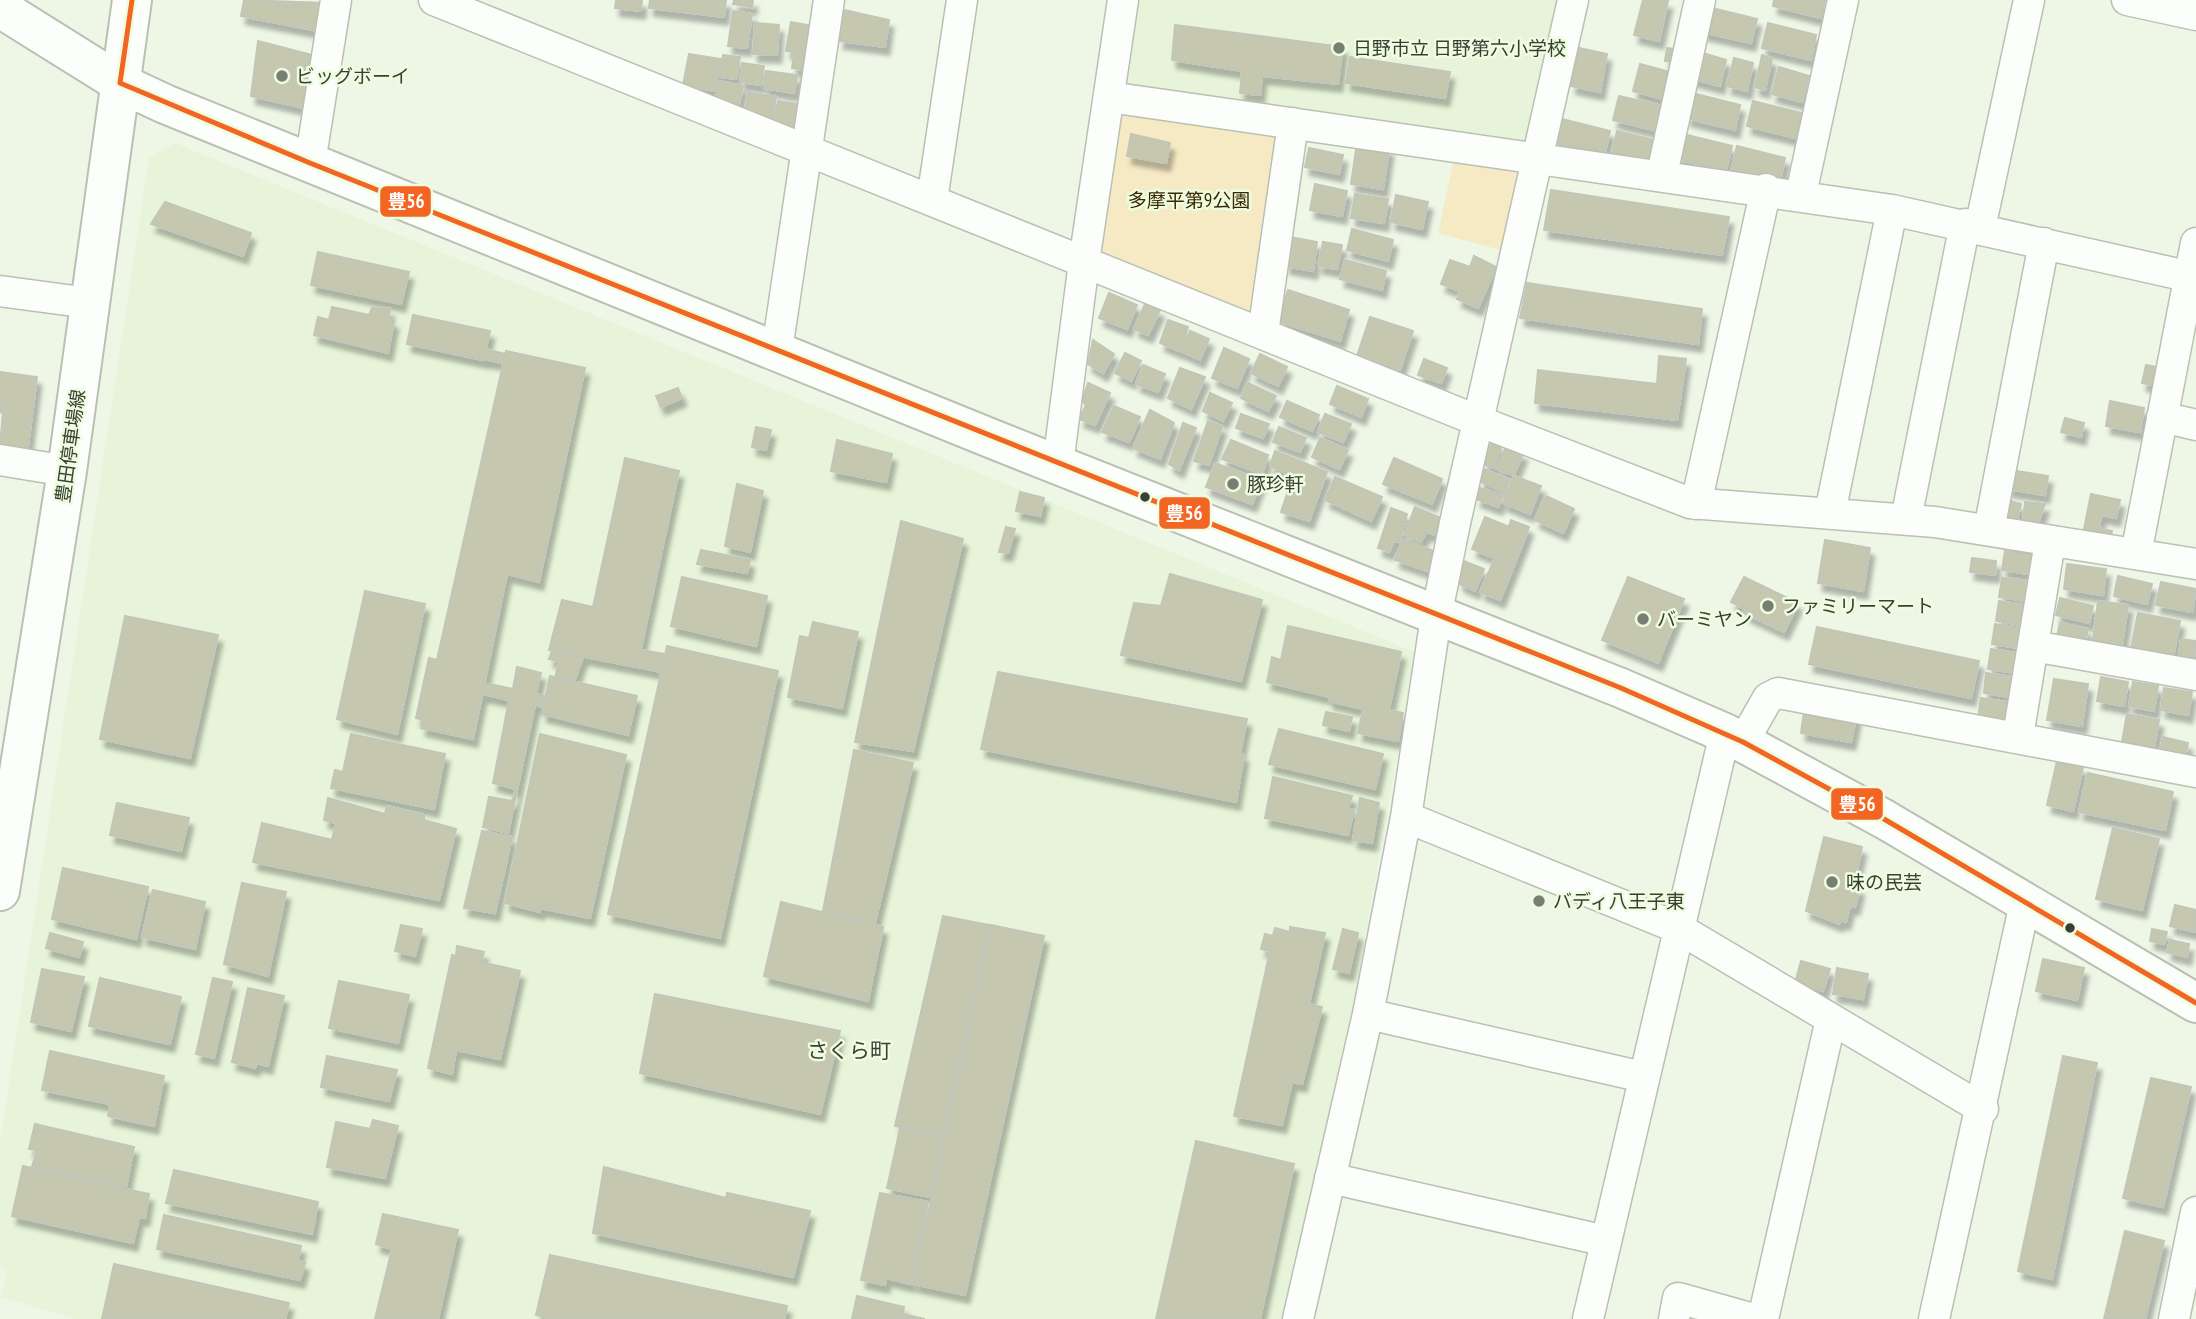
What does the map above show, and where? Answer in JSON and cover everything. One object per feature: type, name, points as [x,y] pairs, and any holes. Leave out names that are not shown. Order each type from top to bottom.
[{"type":"main road","name":"豊田停車場線","points":[[0,891],[10,755],[67,471],[132,0]]},
{"type":"main road","points":[[0,8],[120,83],[310,163],[1436,617],[1620,688],[1734,738],[1884,819],[2196,1003]]},
{"type":"street","points":[[310,163],[335,0]]},
{"type":"street","points":[[434,0],[1481,422],[1696,504],[1906,519],[2196,564]]},
{"type":"street","points":[[777,350],[829,0]]},
{"type":"street","points":[[932,200],[962,0]]},
{"type":"street","points":[[1058,464],[1084,262],[1123,0]]},
{"type":"street","points":[[1298,1319],[1368,1014],[1406,817],[1436,617],[1573,0]]},
{"type":"street","points":[[1662,174],[1700,0]]},
{"type":"street","points":[[1801,194],[1843,0]]},
{"type":"street","points":[[1906,519],[1973,226],[2029,0]]},
{"type":"street","points":[[2130,0],[2196,15]]},
{"type":"street","points":[[1109,97],[1892,209],[2193,277]]},
{"type":"street","points":[[1263,334],[1293,123]]},
{"type":"street","points":[[1696,504],[1766,189]]},
{"type":"street","points":[[1830,513],[1892,209]]},
{"type":"street","points":[[1990,530],[2044,243]]},
{"type":"street","points":[[2136,554],[2162,417],[2193,277],[2196,243]]},
{"type":"street","points":[[0,291],[89,303]]},
{"type":"street","points":[[2162,417],[2196,425]]},
{"type":"street","points":[[0,460],[67,471]]},
{"type":"street","points":[[2018,736],[2050,541]]},
{"type":"street","points":[[2033,646],[2196,675]]},
{"type":"street","points":[[1588,1319],[1678,928],[1734,738],[1768,698],[1778,693],[2018,736],[2196,772]]},
{"type":"street","points":[[1406,817],[1678,928],[1983,1109]]},
{"type":"street","points":[[1934,1319],[1983,1109],[2025,903]]},
{"type":"street","points":[[1368,1014],[1643,1077]]},
{"type":"street","points":[[1763,1319],[1831,1019]]},
{"type":"street","points":[[1330,1178],[1606,1241]]},
{"type":"street","points":[[2174,1319],[2195,1224]]},
{"type":"street","points":[[1674,1319],[1678,1298],[1753,1319]]},
{"type":"shaded area","name":"日野市立 日野第六小学校","points":[[1123,0],[1573,0],[1537,158],[1109,97]]},
{"type":"shaded area","points":[[175,143],[1415,652],[1342,1069],[1285,1319],[76,1319],[1,1297],[7,1271],[0,1267],[0,1143],[149,158]]},
{"type":"green space","name":"多摩平第9公園","points":[[1118,110],[1274,128],[1284,140],[1254,312],[1247,317],[1103,258],[1097,247]]},
{"type":"green space","points":[[1454,159],[1522,166],[1504,251],[1438,233]]},
{"type":"building","points":[[244,0],[324,3],[319,31],[241,16]]},
{"type":"building","points":[[616,0],[642,0],[641,11],[615,8]]},
{"type":"building","points":[[650,0],[726,0],[724,17],[649,8]]},
{"type":"building","points":[[734,0],[753,0],[752,7],[733,4]]},
{"type":"building","points":[[1643,0],[1668,1],[1659,41],[1634,35]]},
{"type":"building","points":[[1774,0],[1825,0],[1821,18],[1773,6]]},
{"type":"building","points":[[1708,7],[1757,19],[1751,43],[1702,32]]},
{"type":"building","points":[[844,10],[889,20],[885,47],[839,41]]},
{"type":"building","points":[[733,11],[752,14],[747,48],[728,46]]},
{"type":"building","points":[[791,22],[813,26],[809,54],[786,51]]},
{"type":"building","points":[[755,23],[779,25],[777,55],[753,54]]},
{"type":"building","points":[[1768,23],[1816,35],[1811,60],[1762,48]]},
{"type":"building","points":[[1175,25],[1343,47],[1338,84],[1262,76],[1260,95],[1240,93],[1242,71],[1172,60]]},
{"type":"building","points":[[258,41],[312,55],[304,108],[251,96]]},
{"type":"building","points":[[1579,48],[1607,54],[1600,92],[1571,86]]},
{"type":"building","points":[[1667,48],[1681,50],[1679,63],[1665,61]]},
{"type":"building","points":[[1696,51],[1726,60],[1720,86],[1690,78]]},
{"type":"building","points":[[689,54],[721,59],[716,91],[683,85]]},
{"type":"building","points":[[794,54],[810,56],[808,71],[792,68]]},
{"type":"building","points":[[723,55],[740,57],[736,79],[720,77]]},
{"type":"building","points":[[1762,55],[1772,59],[1765,90],[1755,87]]},
{"type":"building","points":[[1350,57],[1450,72],[1445,98],[1346,83]]},
{"type":"building","points":[[1734,58],[1753,63],[1747,91],[1727,86]]},
{"type":"building","points":[[742,63],[764,66],[761,85],[740,82]]},
{"type":"building","points":[[1640,64],[1670,72],[1663,99],[1633,91]]},
{"type":"building","points":[[1779,67],[1809,76],[1802,102],[1772,94]]},
{"type":"building","points":[[766,71],[797,75],[794,93],[764,88]]},
{"type":"building","points":[[719,81],[743,86],[738,109],[715,105]]},
{"type":"building","points":[[748,92],[776,97],[771,126],[744,114]]},
{"type":"building","points":[[1692,93],[1740,105],[1735,130],[1686,118]]},
{"type":"building","points":[[1619,96],[1667,107],[1661,132],[1613,120]]},
{"type":"building","points":[[778,101],[805,105],[801,133],[774,128]]},
{"type":"building","points":[[1753,101],[1801,113],[1795,138],[1747,126]]},
{"type":"building","points":[[1562,119],[1610,131],[1604,156],[1556,144]]},
{"type":"building","points":[[1617,131],[1658,141],[1651,163],[1612,154]]},
{"type":"building","points":[[1131,134],[1170,143],[1166,163],[1127,156]]},
{"type":"building","points":[[1683,134],[1732,146],[1726,171],[1677,159]]},
{"type":"building","points":[[1357,143],[1389,148],[1383,189],[1351,184]]},
{"type":"building","points":[[1737,146],[1785,158],[1780,182],[1731,171]]},
{"type":"building","points":[[1309,148],[1343,155],[1339,174],[1305,167]]},
{"type":"building","points":[[1315,184],[1347,191],[1342,216],[1310,210]]},
{"type":"building","points":[[1551,190],[1729,217],[1722,255],[1544,230]]},
{"type":"building","points":[[1355,194],[1388,199],[1384,223],[1351,218]]},
{"type":"building","points":[[1396,195],[1428,202],[1422,229],[1391,222]]},
{"type":"building","points":[[165,202],[251,233],[243,256],[151,224]]},
{"type":"building","points":[[1352,229],[1393,240],[1388,261],[1347,250]]},
{"type":"building","points":[[1290,237],[1317,242],[1313,271],[1285,266]]},
{"type":"building","points":[[1323,242],[1342,245],[1337,269],[1318,266]]},
{"type":"building","points":[[318,252],[409,272],[401,304],[311,285]]},
{"type":"building","points":[[1474,256],[1496,267],[1478,308],[1457,299],[1460,291],[1441,284],[1450,260],[1470,267]]},
{"type":"building","points":[[1345,260],[1386,271],[1382,290],[1340,279]]},
{"type":"building","points":[[1527,283],[1702,309],[1698,344],[1520,318]]},
{"type":"building","points":[[1288,290],[1349,310],[1340,341],[1278,321]]},
{"type":"building","points":[[1109,293],[1137,305],[1127,329],[1099,318]]},
{"type":"building","points":[[1145,304],[1160,310],[1148,335],[1134,329]]},
{"type":"building","points":[[332,307],[369,315],[372,308],[390,309],[388,320],[394,321],[388,353],[314,335],[318,317],[329,320]]},
{"type":"building","points":[[413,315],[490,331],[483,360],[407,344]]},
{"type":"building","points":[[1370,317],[1413,331],[1400,370],[1357,356]]},
{"type":"building","points":[[1168,320],[1188,327],[1179,351],[1160,343]]},
{"type":"building","points":[[1190,331],[1209,339],[1200,360],[1181,351]]},
{"type":"building","points":[[1093,340],[1114,354],[1103,373],[1088,364]]},
{"type":"building","points":[[1224,348],[1249,359],[1237,388],[1212,378]]},
{"type":"building","points":[[486,349],[505,354],[503,363],[483,359]]},
{"type":"building","points":[[506,351],[585,368],[539,582],[507,574],[473,739],[421,728],[423,720],[416,718],[429,658],[437,660]]},
{"type":"building","points":[[1125,353],[1141,361],[1131,381],[1115,373]]},
{"type":"building","points":[[1260,354],[1287,367],[1278,386],[1251,373]]},
{"type":"building","points":[[1659,356],[1686,359],[1677,420],[1535,403],[1538,370],[1657,384]]},
{"type":"building","points":[[1424,359],[1447,368],[1441,383],[1418,375]]},
{"type":"building","points":[[1143,365],[1165,374],[1158,392],[1136,384]]},
{"type":"building","points":[[2146,365],[2157,367],[2153,385],[2142,383]]},
{"type":"building","points":[[1180,368],[1205,377],[1191,409],[1168,398]]},
{"type":"building","points":[[0,372],[37,377],[28,446],[24,448],[0,445],[3,413],[0,412]]},
{"type":"building","points":[[1088,383],[1110,393],[1095,425],[1079,419],[1086,405],[1082,401]]},
{"type":"building","points":[[1248,383],[1276,396],[1268,411],[1241,398]]},
{"type":"building","points":[[1337,386],[1368,399],[1361,417],[1330,404]]},
{"type":"building","points":[[678,388],[682,398],[661,407],[656,396]]},
{"type":"building","points":[[1210,393],[1232,403],[1223,421],[1203,411]]},
{"type":"building","points":[[1287,401],[1319,415],[1312,431],[1280,417]]},
{"type":"building","points":[[2110,401],[2144,408],[2140,432],[2106,426]]},
{"type":"building","points":[[1114,406],[1140,417],[1129,442],[1102,432]]},
{"type":"building","points":[[1150,410],[1174,423],[1160,459],[1133,448]]},
{"type":"building","points":[[1241,414],[1269,424],[1263,438],[1236,428]]},
{"type":"building","points":[[1325,414],[1351,424],[1343,442],[1318,432]]},
{"type":"building","points":[[2065,418],[2084,423],[2081,437],[2061,432]]},
{"type":"building","points":[[1208,421],[1222,426],[1209,465],[1194,461]]},
{"type":"building","points":[[1183,423],[1196,428],[1179,470],[1169,464]]},
{"type":"building","points":[[756,427],[771,430],[766,450],[752,447]]},
{"type":"building","points":[[1279,427],[1306,438],[1300,452],[1273,442]]},
{"type":"building","points":[[1320,438],[1348,450],[1339,469],[1312,457]]},
{"type":"building","points":[[837,440],[892,454],[886,482],[831,471]]},
{"type":"building","points":[[1231,440],[1268,455],[1262,474],[1222,459]]},
{"type":"building","points":[[1492,442],[1502,445],[1494,468],[1482,464]]},
{"type":"building","points":[[1506,447],[1523,453],[1514,475],[1497,469]]},
{"type":"building","points":[[1275,451],[1327,472],[1309,521],[1281,512],[1293,476],[1270,466]]},
{"type":"building","points":[[625,458],[679,471],[637,667],[549,650],[562,600],[593,607]]},
{"type":"building","points":[[1394,458],[1442,479],[1432,504],[1383,484]]},
{"type":"building","points":[[1215,463],[1261,481],[1252,504],[1206,487]]},
{"type":"building","points":[[1484,469],[1510,480],[1504,492],[1479,481]]},
{"type":"building","points":[[2010,470],[2048,476],[2045,495],[2007,489]]},
{"type":"building","points":[[1514,476],[1541,486],[1530,514],[1503,503]]},
{"type":"building","points":[[1335,477],[1382,497],[1371,521],[1325,500]]},
{"type":"building","points":[[737,484],[763,491],[750,552],[725,546]]},
{"type":"building","points":[[1480,488],[1503,495],[1498,507],[1476,499]]},
{"type":"building","points":[[1020,492],[1044,498],[1040,516],[1016,511]]},
{"type":"building","points":[[2091,494],[2120,500],[2116,518],[2101,515],[2099,528],[2112,531],[2110,539],[2083,534]]},
{"type":"building","points":[[1546,496],[1574,509],[1563,533],[1535,520]]},
{"type":"building","points":[[2006,500],[2021,504],[2016,524],[2000,520]]},
{"type":"building","points":[[2025,502],[2045,504],[2037,526],[2023,521]]},
{"type":"building","points":[[1415,507],[1443,519],[1438,536],[1426,532],[1421,542],[1404,535]]},
{"type":"building","points":[[1391,508],[1407,514],[1399,542],[1394,541],[1389,552],[1378,548]]},
{"type":"building","points":[[1485,517],[1509,527],[1511,520],[1529,527],[1514,566],[1472,549]]},
{"type":"building","points":[[901,521],[963,539],[913,751],[855,742]]},
{"type":"building","points":[[1006,527],[1015,529],[1008,553],[999,552]]},
{"type":"building","points":[[1403,539],[1434,551],[1427,571],[1395,560]]},
{"type":"building","points":[[1825,540],[1870,548],[1863,591],[1818,583]]},
{"type":"building","points":[[701,550],[750,560],[747,573],[697,564]]},
{"type":"building","points":[[2005,551],[2032,554],[2029,574],[2002,570]]},
{"type":"building","points":[[1972,558],[1996,561],[1995,575],[1970,572]]},
{"type":"building","points":[[1461,560],[1484,569],[1475,591],[1460,584],[1458,575]]},
{"type":"building","points":[[1494,560],[1513,568],[1500,600],[1480,592]]},
{"type":"building","points":[[2067,564],[2106,569],[2103,595],[2064,589]]},
{"type":"building","points":[[1170,574],[1262,600],[1241,681],[1121,655],[1134,603],[1161,606]]},
{"type":"building","points":[[2118,576],[2152,584],[2147,604],[2114,596]]},
{"type":"building","points":[[682,577],[767,596],[756,646],[671,626]]},
{"type":"building","name":"バーミヤン","points":[[1628,577],[1684,599],[1658,663],[1602,640]]},
{"type":"building","name":"ファミリーマート","points":[[1744,577],[1798,603],[1784,632],[1744,613],[1746,609],[1731,602]]},
{"type":"building","points":[[2002,578],[2029,581],[2026,601],[1999,597]]},
{"type":"building","points":[[2161,582],[2196,589],[2192,612],[2156,605]]},
{"type":"building","points":[[365,591],[425,604],[397,734],[337,719]]},
{"type":"building","points":[[2060,598],[2093,606],[2089,623],[2056,615]]},
{"type":"building","points":[[1999,601],[2026,605],[2023,625],[1996,621]]},
{"type":"building","points":[[2098,601],[2128,605],[2121,652],[2092,648]]},
{"type":"building","points":[[2138,613],[2180,621],[2173,657],[2131,649]]},
{"type":"building","points":[[125,616],[218,635],[190,758],[100,739]]},
{"type":"building","points":[[813,622],[858,632],[842,708],[788,697],[800,636],[809,638]]},
{"type":"building","points":[[2060,623],[2088,629],[2083,651],[2055,645]]},
{"type":"building","points":[[1995,624],[2022,628],[2019,648],[1992,644]]},
{"type":"building","points":[[1288,626],[1401,652],[1389,710],[1403,713],[1398,741],[1358,733],[1363,709],[1329,701],[1330,697],[1267,682],[1272,657],[1281,660]]},
{"type":"building","points":[[1817,627],[1979,661],[1971,698],[1809,664]]},
{"type":"building","points":[[2181,639],[2196,641],[2193,665],[2178,663]]},
{"type":"building","points":[[667,646],[778,671],[720,938],[608,914]]},
{"type":"building","points":[[1991,649],[2017,653],[2015,673],[1988,669]]},
{"type":"building","points":[[641,650],[665,654],[661,672],[637,667]]},
{"type":"building","points":[[552,651],[583,657],[574,682],[555,678],[559,661],[549,659]]},
{"type":"building","points":[[517,667],[541,673],[536,694],[546,697],[543,707],[535,705],[508,833],[483,827],[489,797],[512,801],[516,789],[493,783],[509,700],[483,694],[485,683],[513,689]]},
{"type":"building","points":[[998,672],[1247,719],[1240,753],[1244,755],[1236,802],[981,749]]},
{"type":"building","points":[[1986,673],[2013,677],[2010,697],[1984,693]]},
{"type":"building","points":[[550,676],[637,696],[628,735],[542,714]]},
{"type":"building","points":[[2101,677],[2128,682],[2124,706],[2097,701]]},
{"type":"building","points":[[2054,679],[2088,684],[2082,726],[2047,720]]},
{"type":"building","points":[[2133,682],[2158,686],[2154,711],[2129,706]]},
{"type":"building","points":[[2164,688],[2192,692],[2188,715],[2161,710]]},
{"type":"building","points":[[1981,698],[2007,702],[2005,722],[1978,718]]},
{"type":"building","points":[[1805,705],[1857,713],[1851,742],[1801,733]]},
{"type":"building","points":[[1326,712],[1352,717],[1349,731],[1323,725]]},
{"type":"building","points":[[2127,714],[2159,720],[2154,748],[2122,742]]},
{"type":"building","points":[[1279,729],[1383,754],[1375,789],[1269,764]]},
{"type":"building","points":[[351,734],[445,754],[434,809],[331,788],[335,770],[343,772]]},
{"type":"building","points":[[540,734],[626,755],[590,918],[540,908],[540,912],[505,903]]},
{"type":"building","points":[[2163,737],[2188,743],[2185,758],[2160,752]]},
{"type":"building","points":[[854,750],[913,763],[875,923],[823,911]]},
{"type":"building","points":[[2057,761],[2083,767],[2073,811],[2047,805]]},
{"type":"building","points":[[2088,773],[2173,792],[2165,830],[2079,812]]},
{"type":"building","points":[[1273,777],[1352,796],[1348,809],[1354,809],[1348,835],[1265,818]]},
{"type":"building","points":[[328,798],[385,814],[387,806],[424,815],[424,820],[456,829],[439,900],[253,862],[262,823],[332,840],[336,823],[324,820]]},
{"type":"building","points":[[1360,798],[1379,803],[1372,843],[1353,840]]},
{"type":"building","points":[[117,803],[189,818],[181,851],[110,835]]},
{"type":"building","points":[[2113,828],[2159,839],[2142,910],[2096,899]]},
{"type":"building","points":[[482,831],[512,837],[495,913],[464,908]]},
{"type":"building","name":"味の民芸","points":[[1824,837],[1862,847],[1855,879],[1852,878],[1850,885],[1860,888],[1855,907],[1850,906],[1846,922],[1840,920],[1839,924],[1806,911]]},
{"type":"building","points":[[63,868],[148,887],[136,939],[52,919]]},
{"type":"building","points":[[242,883],[286,892],[268,976],[224,964]]},
{"type":"building","points":[[153,890],[205,902],[195,949],[142,937]]},
{"type":"building","points":[[781,902],[883,927],[868,1001],[764,976]]},
{"type":"building","points":[[2175,905],[2196,910],[2196,932],[2170,926]]},
{"type":"building","points":[[943,916],[989,925],[943,1136],[895,1126]]},
{"type":"building","points":[[401,925],[422,929],[415,956],[395,951]]},
{"type":"building","points":[[991,925],[1044,936],[965,1295],[913,1284]]},
{"type":"building","points":[[1290,927],[1325,933],[1309,1004],[1322,1007],[1302,1084],[1292,1082],[1282,1125],[1234,1116],[1270,951],[1261,949],[1265,934],[1273,936],[1275,928],[1290,932]]},
{"type":"building","points":[[1343,929],[1358,933],[1349,973],[1333,969]]},
{"type":"building","points":[[2152,929],[2167,932],[2164,944],[2150,941]]},
{"type":"building","points":[[50,933],[83,942],[79,957],[46,948]]},
{"type":"building","points":[[2170,940],[2189,944],[2187,957],[2167,952]]},
{"type":"building","points":[[457,946],[484,952],[481,962],[520,971],[500,1059],[456,1050],[452,1074],[428,1068],[452,955],[456,956]]},
{"type":"building","points":[[2043,959],[2084,968],[2077,1000],[2036,991]]},
{"type":"building","points":[[1801,961],[1830,969],[1823,991],[1795,983]]},
{"type":"building","points":[[1837,968],[1868,974],[1863,999],[1833,994]]},
{"type":"building","points":[[42,969],[84,977],[71,1031],[31,1022]]},
{"type":"building","points":[[100,978],[181,997],[170,1044],[89,1026]]},
{"type":"building","points":[[213,978],[232,982],[214,1058],[196,1054]]},
{"type":"building","points":[[339,981],[409,995],[398,1043],[329,1028]]},
{"type":"building","points":[[248,988],[284,996],[268,1066],[256,1063],[255,1068],[232,1062]]},
{"type":"building","points":[[655,994],[840,1031],[820,1114],[640,1073]]},
{"type":"building","points":[[50,1051],[164,1076],[154,1126],[108,1116],[110,1104],[42,1090]]},
{"type":"building","points":[[327,1056],[397,1070],[389,1101],[321,1087]]},
{"type":"building","points":[[2063,1056],[2097,1063],[2052,1279],[2018,1271]]},
{"type":"building","points":[[2151,1078],[2191,1087],[2163,1207],[2123,1198]]},
{"type":"building","points":[[373,1120],[398,1126],[385,1178],[327,1167],[336,1122],[370,1129]]},
{"type":"building","points":[[35,1124],[134,1147],[126,1187],[32,1167],[37,1150],[29,1149]]},
{"type":"building","points":[[900,1129],[943,1138],[930,1197],[887,1188]]},
{"type":"building","points":[[1196,1141],[1294,1164],[1260,1319],[1156,1319]]},
{"type":"building","points":[[23,1166],[149,1194],[145,1218],[139,1217],[133,1243],[12,1216]]},
{"type":"building","points":[[604,1167],[726,1198],[727,1193],[810,1211],[793,1277],[593,1233]]},
{"type":"building","points":[[174,1170],[318,1202],[312,1234],[166,1203]]},
{"type":"building","points":[[880,1193],[928,1202],[910,1284],[886,1278],[885,1285],[861,1280]]},
{"type":"building","points":[[383,1214],[458,1230],[438,1319],[375,1319],[392,1249],[376,1244]]},
{"type":"building","points":[[164,1215],[301,1246],[298,1261],[305,1263],[300,1280],[157,1249]]},
{"type":"building","points":[[2125,1231],[2164,1241],[2145,1319],[2104,1319]]},
{"type":"building","points":[[550,1255],[787,1306],[784,1319],[553,1319],[536,1315]]},
{"type":"building","points":[[114,1264],[289,1303],[285,1319],[102,1319]]},
{"type":"building","points":[[857,1296],[904,1307],[903,1314],[925,1319],[852,1319]]},
{"type":"transit line","name":"豊56","points":[[132,0],[120,83],[310,163],[1621,688],[1743,742],[1884,819],[2196,1003]]},
{"type":"place","name":"日野市立 日野第六小学校","points":[[1339,48]]},
{"type":"place","name":"ビッグボーイ","points":[[282,76]]},
{"type":"place","name":"豚珍軒","points":[[1233,484]]},
{"type":"place","name":"ファミリーマート","points":[[1768,606]]},
{"type":"place","name":"バーミヤン","points":[[1643,619]]},
{"type":"place","name":"味の民芸","points":[[1832,882]]},
{"type":"place","name":"バディ八王子東","points":[[1539,901]]},
{"type":"district","name":"さくら町","points":[[849,1050]]}]
